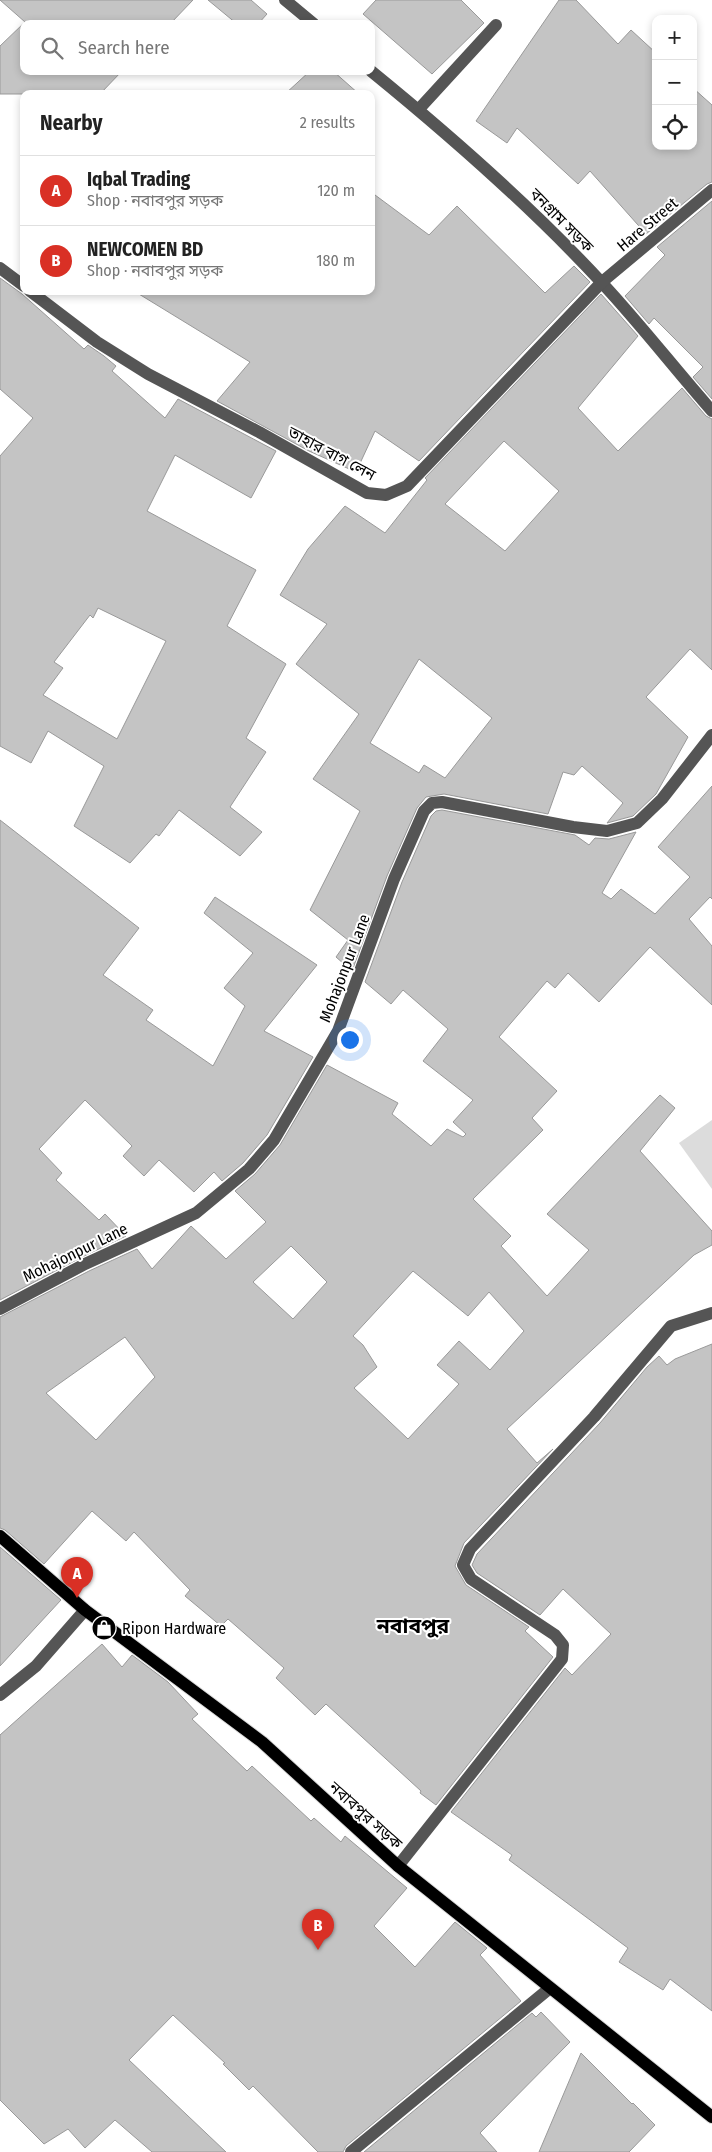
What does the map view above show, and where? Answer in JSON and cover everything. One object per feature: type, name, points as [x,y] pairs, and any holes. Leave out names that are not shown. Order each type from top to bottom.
[{"type":"main road","name":"নবাবপুর সড়ক","points":[[0,1536],[85,1610],[262,1742],[398,1866],[712,2117]]},
{"type":"street","points":[[285,0],[309,20]]},
{"type":"street","points":[[419,109],[496,25]]},
{"type":"street","name":"বনগ্রাম সড়ক","points":[[375,73],[419,109],[508,189],[602,282],[712,411]]},
{"type":"street","name":"Hare Street","points":[[602,282],[712,190]]},
{"type":"street","points":[[0,268],[20,283]]},
{"type":"street","name":"তাহার বাগ লেন","points":[[35,295],[97,342],[148,374],[259,432],[367,493],[386,495],[407,486],[602,282]]},
{"type":"street","name":"Mohajonpur Lane","points":[[0,1308],[85,1264],[196,1213],[249,1169],[274,1140],[338,1031],[394,879],[424,811],[432,803],[442,802],[573,827],[607,831],[637,823],[662,799],[712,735]]},
{"type":"street","points":[[398,1866],[562,1660],[563,1645],[554,1635],[471,1579],[464,1565],[470,1549],[594,1417],[671,1326],[712,1313]]},
{"type":"street","points":[[0,1695],[36,1666],[85,1610]]},
{"type":"street","points":[[351,2152],[550,1988]]},
{"type":"shaded area","points":[[712,1120],[712,1189],[679,1143]]},
{"type":"building","points":[[0,0],[193,0],[174,20],[23,20]]},
{"type":"building","points":[[208,0],[251,0],[267,14],[262,20],[232,20]]},
{"type":"building","points":[[376,0],[461,0],[484,23],[432,74],[375,24],[375,20],[370,20],[363,14]]},
{"type":"building","points":[[559,0],[576,0],[618,44],[631,30],[652,49],[652,150],[697,150],[697,92],[712,105],[712,182],[707,184],[646,234],[590,171],[578,184],[517,128],[507,143],[476,121]]},
{"type":"building","points":[[20,27],[20,75],[118,75],[104,90],[20,90],[20,94],[0,94],[0,46]]},
{"type":"building","points":[[306,75],[338,75],[354,90],[289,90]]},
{"type":"building","points":[[375,195],[429,235],[457,206],[545,293],[574,266],[590,282],[419,461],[375,431],[356,472],[309,451],[217,401],[250,362],[141,295],[375,295]]},
{"type":"building","points":[[712,201],[712,399],[693,377],[703,367],[654,318],[649,324],[625,296],[665,255],[657,247]]},
{"type":"building","points":[[0,278],[20,293],[20,295],[23,295],[84,349],[88,345],[116,366],[112,371],[165,418],[178,399],[276,451],[251,498],[175,455],[147,511],[256,570],[227,626],[286,664],[246,738],[266,752],[230,807],[262,832],[240,856],[179,810],[159,836],[156,834],[130,863],[74,826],[104,766],[48,731],[31,763],[0,746],[0,456],[33,418],[0,389]],"holes":[[[98,608],[166,641],[117,739],[43,695],[63,668],[54,662],[90,615],[93,618]]]},
{"type":"building","points":[[601,294],[638,336],[578,408],[618,451],[682,388],[706,416],[712,419],[712,670],[690,649],[646,697],[688,737],[656,794],[633,816],[607,823],[623,803],[582,766],[574,775],[563,772],[548,814],[444,794],[426,797],[417,808],[387,876],[352,971],[336,957],[348,940],[310,910],[360,811],[313,779],[359,714],[296,664],[327,624],[280,595],[308,549],[345,506],[385,533],[427,480],[425,478]],"holes":[[[504,441],[559,491],[505,551],[445,504]],[[419,659],[492,718],[445,778],[424,765],[419,773],[370,743]]]},
{"type":"building","points":[[712,786],[712,899],[710,897],[689,919],[712,946],[712,1005],[650,947],[599,1002],[568,973],[555,988],[547,981],[499,1037],[557,1091],[532,1118],[543,1130],[473,1199],[511,1236],[501,1246],[547,1296],[589,1250],[547,1214],[660,1095],[675,1108],[640,1151],[712,1231],[712,1245],[694,1255],[507,1429],[537,1463],[553,1449],[464,1543],[455,1566],[466,1585],[529,1627],[525,1631],[553,1657],[436,1805],[420,1793],[421,1791],[326,1704],[315,1715],[276,1678],[284,1668],[228,1619],[221,1626],[185,1596],[190,1590],[134,1532],[126,1541],[92,1511],[44,1564],[5,1530],[0,1528],[0,1317],[89,1271],[137,1249],[152,1269],[191,1226],[226,1259],[266,1222],[235,1191],[255,1174],[280,1145],[327,1065],[398,1103],[392,1114],[431,1146],[447,1129],[463,1137],[466,1134],[453,1122],[473,1100],[423,1061],[448,1029],[403,990],[391,1004],[365,982],[402,882],[431,816],[436,811],[442,810],[575,835],[589,845],[595,838],[609,839],[636,832],[602,893],[611,899],[621,889],[655,914],[690,877],[658,847]],"holes":[[[291,1246],[327,1282],[293,1319],[253,1282]],[[413,1271],[468,1316],[489,1292],[524,1331],[490,1370],[459,1341],[437,1365],[459,1384],[408,1439],[354,1388],[377,1367],[363,1345],[353,1336]],[[125,1337],[155,1377],[96,1440],[46,1393]]]},
{"type":"building","points":[[0,820],[139,928],[103,975],[153,1010],[146,1020],[213,1066],[245,1006],[224,988],[253,953],[204,913],[215,897],[317,965],[264,1031],[313,1057],[267,1135],[243,1163],[222,1181],[214,1172],[194,1192],[159,1160],[144,1176],[123,1156],[132,1146],[85,1100],[39,1149],[62,1173],[56,1180],[99,1220],[105,1214],[126,1236],[0,1300]]},
{"type":"building","points":[[712,1344],[712,2011],[670,1979],[663,1990],[619,1962],[628,1948],[509,1860],[512,1855],[451,1812],[565,1668],[572,1675],[611,1634],[563,1589],[540,1615],[477,1573],[472,1565],[477,1554],[600,1423],[647,1367],[659,1356],[667,1365],[675,1359]]},
{"type":"building","points":[[0,1547],[61,1600],[0,1666]]},
{"type":"building","points":[[102,1644],[122,1667],[132,1655],[168,1682],[198,1714],[192,1719],[247,1771],[252,1766],[311,1821],[314,1818],[341,1842],[345,1836],[407,1888],[374,1926],[415,1967],[455,1922],[487,1948],[480,1955],[521,2001],[346,2146],[343,2152],[318,2152],[253,2086],[249,2090],[223,2064],[225,2063],[173,2015],[129,2060],[226,2152],[152,2152],[115,2120],[85,2148],[68,2129],[44,2144],[0,2100],[0,1735]]},
{"type":"building","points":[[541,2012],[570,2042],[480,2133],[497,2152],[364,2152],[532,2013],[536,2017]]},
{"type":"building","points":[[581,2053],[655,2125],[629,2152],[539,2152]]},
{"type":"place","name":"Iqbal Trading","points":[[77,1598]]},
{"type":"place","name":"Ripon Hardware","points":[[104,1628]]},
{"type":"place","name":"NEWCOMEN BD","points":[[318,1950]]},
{"type":"district","name":"নবাবপুর","points":[[413,1626]]}]
